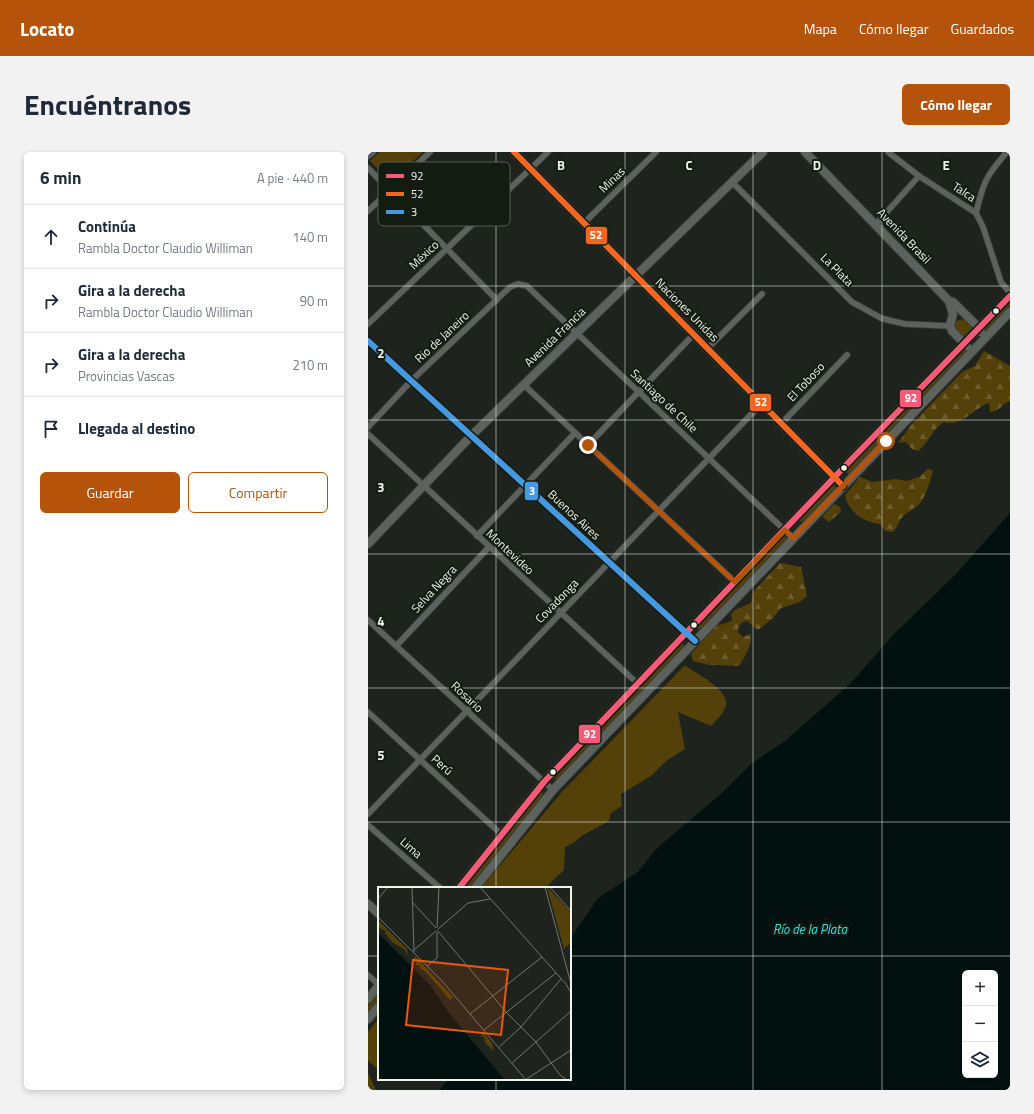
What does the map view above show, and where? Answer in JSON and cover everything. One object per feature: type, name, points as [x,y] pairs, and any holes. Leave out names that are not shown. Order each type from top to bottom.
[{"type":"main road","name":"Naciones Unidas","points":[[514,152],[843,486]]},
{"type":"main road","name":"Avenida Francia","points":[[368,544],[471,436],[763,152]]},
{"type":"main road","name":"Avenida Brasil","points":[[805,152],[949,301],[953,302],[979,328],[984,338]]},
{"type":"main road","points":[[460,887],[544,782],[963,343],[1010,296]]},
{"type":"main road","points":[[949,301],[953,310],[951,322],[952,331],[963,343],[974,348]]},
{"type":"main road","points":[[476,887],[553,790],[1010,312]]},
{"type":"main road","points":[[951,322],[965,314]]},
{"type":"main road","points":[[368,904],[378,913]]},
{"type":"main road","points":[[368,999],[378,986]]},
{"type":"main road","points":[[368,1019],[378,1007]]},
{"type":"street","points":[[368,156],[373,152]]},
{"type":"street","points":[[420,162],[430,152]]},
{"type":"street","name":"México","points":[[510,187],[548,152]]},
{"type":"street","name":"Minas","points":[[584,223],[656,152]]},
{"type":"street","name":"Talca","points":[[888,152],[919,176],[976,213],[983,227],[1001,282],[1010,293]]},
{"type":"street","points":[[976,213],[986,178],[1006,152]]},
{"type":"street","points":[[368,168],[378,178]]},
{"type":"street","points":[[876,224],[919,176]]},
{"type":"street","name":"La Plata","points":[[732,182],[852,302],[881,318],[905,324],[951,322]]},
{"type":"street","points":[[368,211],[378,202]]},
{"type":"street","points":[[424,226],[496,300]]},
{"type":"street","name":"México","points":[[368,324],[470,226]]},
{"type":"street","name":"Rio de Janeiro","points":[[368,427],[411,381],[496,300],[510,288],[518,284]]},
{"type":"street","name":"Santiago de Chile","points":[[518,284],[527,286],[793,538]]},
{"type":"street","points":[[708,348],[762,294]]},
{"type":"street","points":[[588,445],[694,334]]},
{"type":"street","name":"Buenos Aires","points":[[368,341],[695,641]]},
{"type":"street","name":"El Toboso","points":[[782,423],[847,355]]},
{"type":"street","points":[[524,385],[735,582]]},
{"type":"street","name":"Covadonga","points":[[368,814],[762,403]]},
{"type":"street","points":[[477,536],[575,433]]},
{"type":"street","name":"Montevideo","points":[[368,434],[423,487],[638,684]]},
{"type":"street","name":"Selva Negra","points":[[396,646],[489,547]]},
{"type":"street","name":"Rosario","points":[[368,620],[553,790]]},
{"type":"street","name":"Perú","points":[[368,712],[501,834]]},
{"type":"street","name":"Lima","points":[[368,825],[439,887]]},
{"type":"street","points":[[368,975],[378,984]]},
{"type":"green space","points":[[379,152],[423,152],[412,162],[378,162],[378,169],[370,161]]},
{"type":"green space","points":[[1010,299],[1010,306],[988,329],[984,330]]},
{"type":"green space","points":[[962,319],[971,324],[972,329],[964,337],[955,331],[954,326],[957,321]]},
{"type":"green space","points":[[962,349],[965,349],[966,352],[850,473],[847,473],[846,471]]},
{"type":"green space","points":[[984,351],[1010,366],[1010,401],[994,411],[990,412],[989,403],[983,405],[962,420],[950,423],[944,422],[936,428],[922,448],[918,451],[912,449],[906,442],[898,443],[911,425],[962,372],[975,366]]},
{"type":"green space","points":[[928,469],[933,470],[927,490],[922,500],[916,507],[903,517],[893,532],[885,531],[880,524],[863,519],[853,511],[846,501],[845,495],[860,477],[873,482],[896,479],[907,481],[919,477]]},
{"type":"green space","points":[[832,485],[836,488],[804,522],[799,521]]},
{"type":"green space","points":[[834,504],[840,507],[841,512],[829,522],[822,517]]},
{"type":"green space","points":[[783,536],[787,538],[787,540],[702,628],[697,630],[699,624]]},
{"type":"green space","points":[[780,563],[801,567],[807,596],[800,602],[781,608],[773,618],[758,630],[747,621],[740,625],[738,632],[743,637],[751,634],[751,638],[748,651],[739,666],[709,665],[693,661],[691,654],[716,626],[732,621],[731,614],[735,610],[751,603],[753,592]]},
{"type":"green space","points":[[683,643],[684,645],[682,649],[559,778],[553,780]]},
{"type":"green space","points":[[685,665],[711,682],[726,699],[725,708],[711,726],[678,712],[685,749],[666,761],[651,776],[621,794],[622,806],[611,813],[609,821],[565,847],[564,870],[546,887],[482,887],[561,793]]},
{"type":"green space","points":[[540,792],[543,793],[541,799],[470,887],[464,887]]},
{"type":"green space","points":[[378,993],[378,1000],[368,1013],[368,1006]]},
{"type":"green space","points":[[378,1019],[378,1069],[368,1061],[368,1032]]},
{"type":"green space","points":[[368,1073],[376,1090],[368,1090]]},
{"type":"water","name":"Río de la Plata","points":[[1010,513],[1010,1090],[440,1090],[447,1080],[571,1080],[571,938],[598,898],[638,872],[656,849],[723,792],[752,763],[785,741],[850,684],[894,634],[956,574]]},
{"type":"transit line","name":"52","points":[[514,152],[843,486]]},
{"type":"transit line","name":"92","points":[[460,887],[544,782],[847,464],[1010,296]]},
{"type":"transit line","name":"3","points":[[368,341],[695,641]]},
{"type":"route","points":[[588,445],[735,582],[785,530],[793,538],[886,441]]}]
